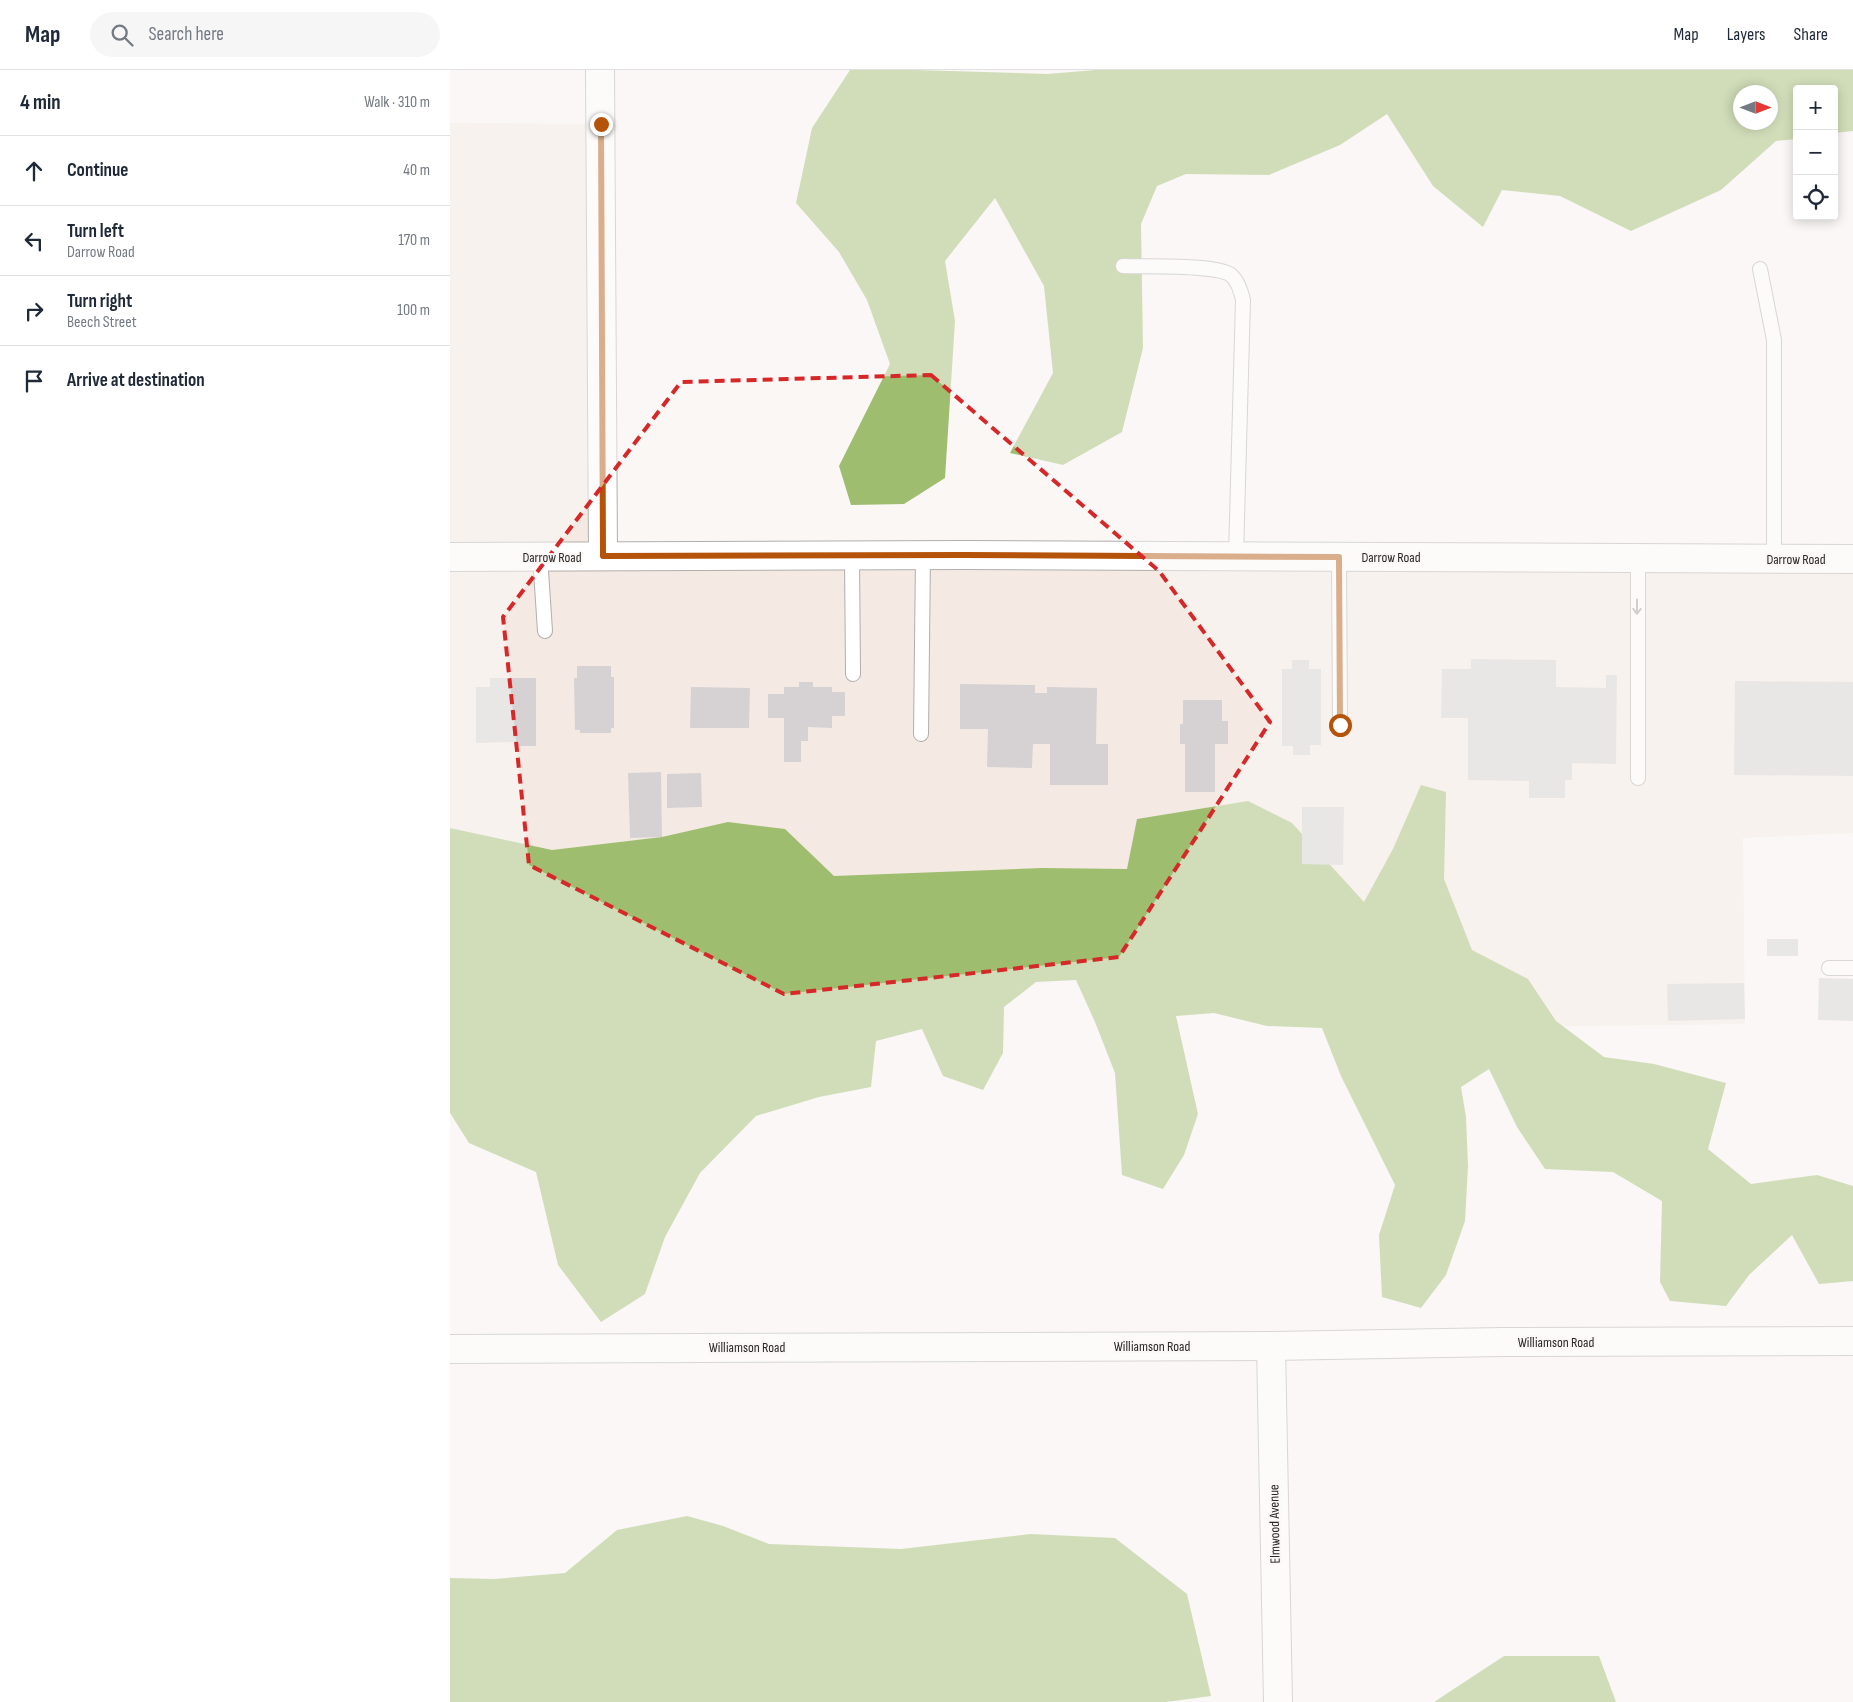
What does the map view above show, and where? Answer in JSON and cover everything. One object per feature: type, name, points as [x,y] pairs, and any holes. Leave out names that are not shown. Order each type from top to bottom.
[{"type":"street","points":[[600,70],[603,556]]},
{"type":"street","name":"Darrow Road","points":[[450,557],[923,555],[1853,559]]},
{"type":"street","name":"Williamson Road","points":[[450,1349],[1271,1346],[1503,1342],[1853,1341]]},
{"type":"street","name":"Elmwood Avenue","points":[[1271,1346],[1278,1702]]},
{"type":"lane","points":[[1123,266],[1212,269],[1232,276],[1239,286],[1243,300],[1236,556]]},
{"type":"lane","points":[[1760,269],[1774,340],[1774,559]]},
{"type":"lane","points":[[921,734],[923,555]]},
{"type":"lane","points":[[540,556],[545,631]]},
{"type":"lane","points":[[852,556],[853,674]]},
{"type":"lane","points":[[1339,557],[1340,725]]},
{"type":"lane","points":[[1638,558],[1638,778]]},
{"type":"lane","points":[[1829,968],[1853,968]]},
{"type":"highlighted area","points":[[931,375],[1159,571],[1270,722],[1119,957],[784,994],[529,865],[503,617],[681,382]]},
{"type":"shaded area","points":[[450,123],[601,124],[603,556],[1853,552],[1853,833],[1743,838],[1745,1024],[1410,1028],[1397,927],[450,889]]},
{"type":"green space","points":[[850,70],[1047,74],[1096,70],[1853,70],[1853,131],[1838,133],[1838,85],[1793,85],[1793,139],[1776,141],[1721,190],[1631,231],[1560,196],[1502,190],[1483,227],[1433,186],[1387,114],[1340,145],[1269,175],[1186,174],[1157,186],[1141,224],[1143,348],[1122,432],[1063,465],[1010,453],[1053,373],[1044,286],[995,198],[945,261],[955,321],[945,478],[904,504],[851,505],[839,466],[890,364],[867,300],[839,252],[796,203],[812,128]]},
{"type":"green space","points":[[1421,785],[1446,792],[1444,879],[1472,950],[1528,979],[1556,1021],[1604,1057],[1654,1064],[1726,1083],[1708,1149],[1751,1184],[1817,1175],[1853,1186],[1853,1281],[1819,1284],[1792,1235],[1749,1275],[1726,1306],[1670,1301],[1660,1282],[1662,1201],[1613,1172],[1545,1169],[1517,1127],[1489,1069],[1461,1087],[1466,1117],[1468,1166],[1465,1221],[1446,1275],[1421,1308],[1382,1297],[1379,1235],[1395,1185],[1341,1076],[1322,1028],[1267,1026],[1214,1013],[1176,1016],[1198,1114],[1184,1155],[1163,1189],[1122,1175],[1115,1073],[1076,980],[1036,982],[1004,1007],[1003,1053],[983,1090],[943,1076],[922,1029],[876,1041],[871,1087],[819,1097],[756,1116],[700,1173],[665,1237],[645,1294],[601,1322],[558,1265],[536,1172],[469,1143],[450,1113],[450,828],[552,850],[662,837],[728,822],[785,829],[834,876],[1042,868],[1127,869],[1137,819],[1248,801],[1292,823],[1364,902],[1393,849]]},
{"type":"green space","points":[[687,1516],[723,1526],[769,1544],[901,1549],[1030,1534],[1115,1538],[1187,1594],[1211,1696],[1166,1702],[450,1702],[450,1578],[494,1579],[565,1573],[617,1530]]},
{"type":"green space","points":[[1504,1656],[1599,1656],[1616,1702],[1434,1702]]},
{"type":"building","points":[[1471,659],[1556,660],[1556,687],[1606,688],[1606,675],[1617,675],[1616,764],[1572,763],[1572,780],[1565,780],[1565,798],[1529,798],[1529,781],[1468,780],[1468,718],[1441,718],[1442,669],[1471,669]]},
{"type":"building","points":[[1292,660],[1309,660],[1309,669],[1321,669],[1321,745],[1310,745],[1310,755],[1293,755],[1293,746],[1282,746],[1282,669],[1292,669]]},
{"type":"building","points":[[577,666],[611,666],[611,677],[614,677],[614,728],[611,728],[611,733],[580,733],[580,730],[575,730],[574,678],[577,678]]},
{"type":"building","points":[[490,678],[536,678],[536,746],[514,746],[514,742],[476,743],[476,687],[490,687]]},
{"type":"building","points":[[1735,681],[1853,682],[1853,776],[1734,775]]},
{"type":"building","points":[[799,682],[813,682],[813,687],[832,687],[832,692],[845,692],[845,716],[832,716],[832,728],[808,727],[808,741],[801,741],[801,762],[784,762],[784,718],[768,718],[768,694],[784,694],[784,687],[799,687]]},
{"type":"building","points":[[960,684],[1035,685],[1035,693],[1047,693],[1047,687],[1097,688],[1096,744],[1108,744],[1108,785],[1050,785],[1050,744],[1033,744],[1032,768],[987,767],[988,729],[960,729]]},
{"type":"building","points":[[691,687],[750,688],[749,728],[690,728]]},
{"type":"building","points":[[1183,700],[1222,700],[1222,721],[1228,721],[1228,744],[1215,744],[1215,792],[1185,792],[1185,744],[1180,744],[1180,724],[1183,724]]},
{"type":"building","points":[[661,772],[662,837],[630,838],[628,773]]},
{"type":"building","points":[[701,773],[702,807],[667,808],[667,774]]},
{"type":"building","points":[[1302,807],[1344,807],[1343,865],[1302,864]]},
{"type":"building","points":[[1767,939],[1798,939],[1798,956],[1767,956]]},
{"type":"building","points":[[1819,978],[1853,979],[1853,1021],[1818,1020]]},
{"type":"building","points":[[1744,983],[1745,1019],[1668,1021],[1667,984]]},
{"type":"route","points":[[601,124],[603,556],[1339,557],[1340,725]]}]
